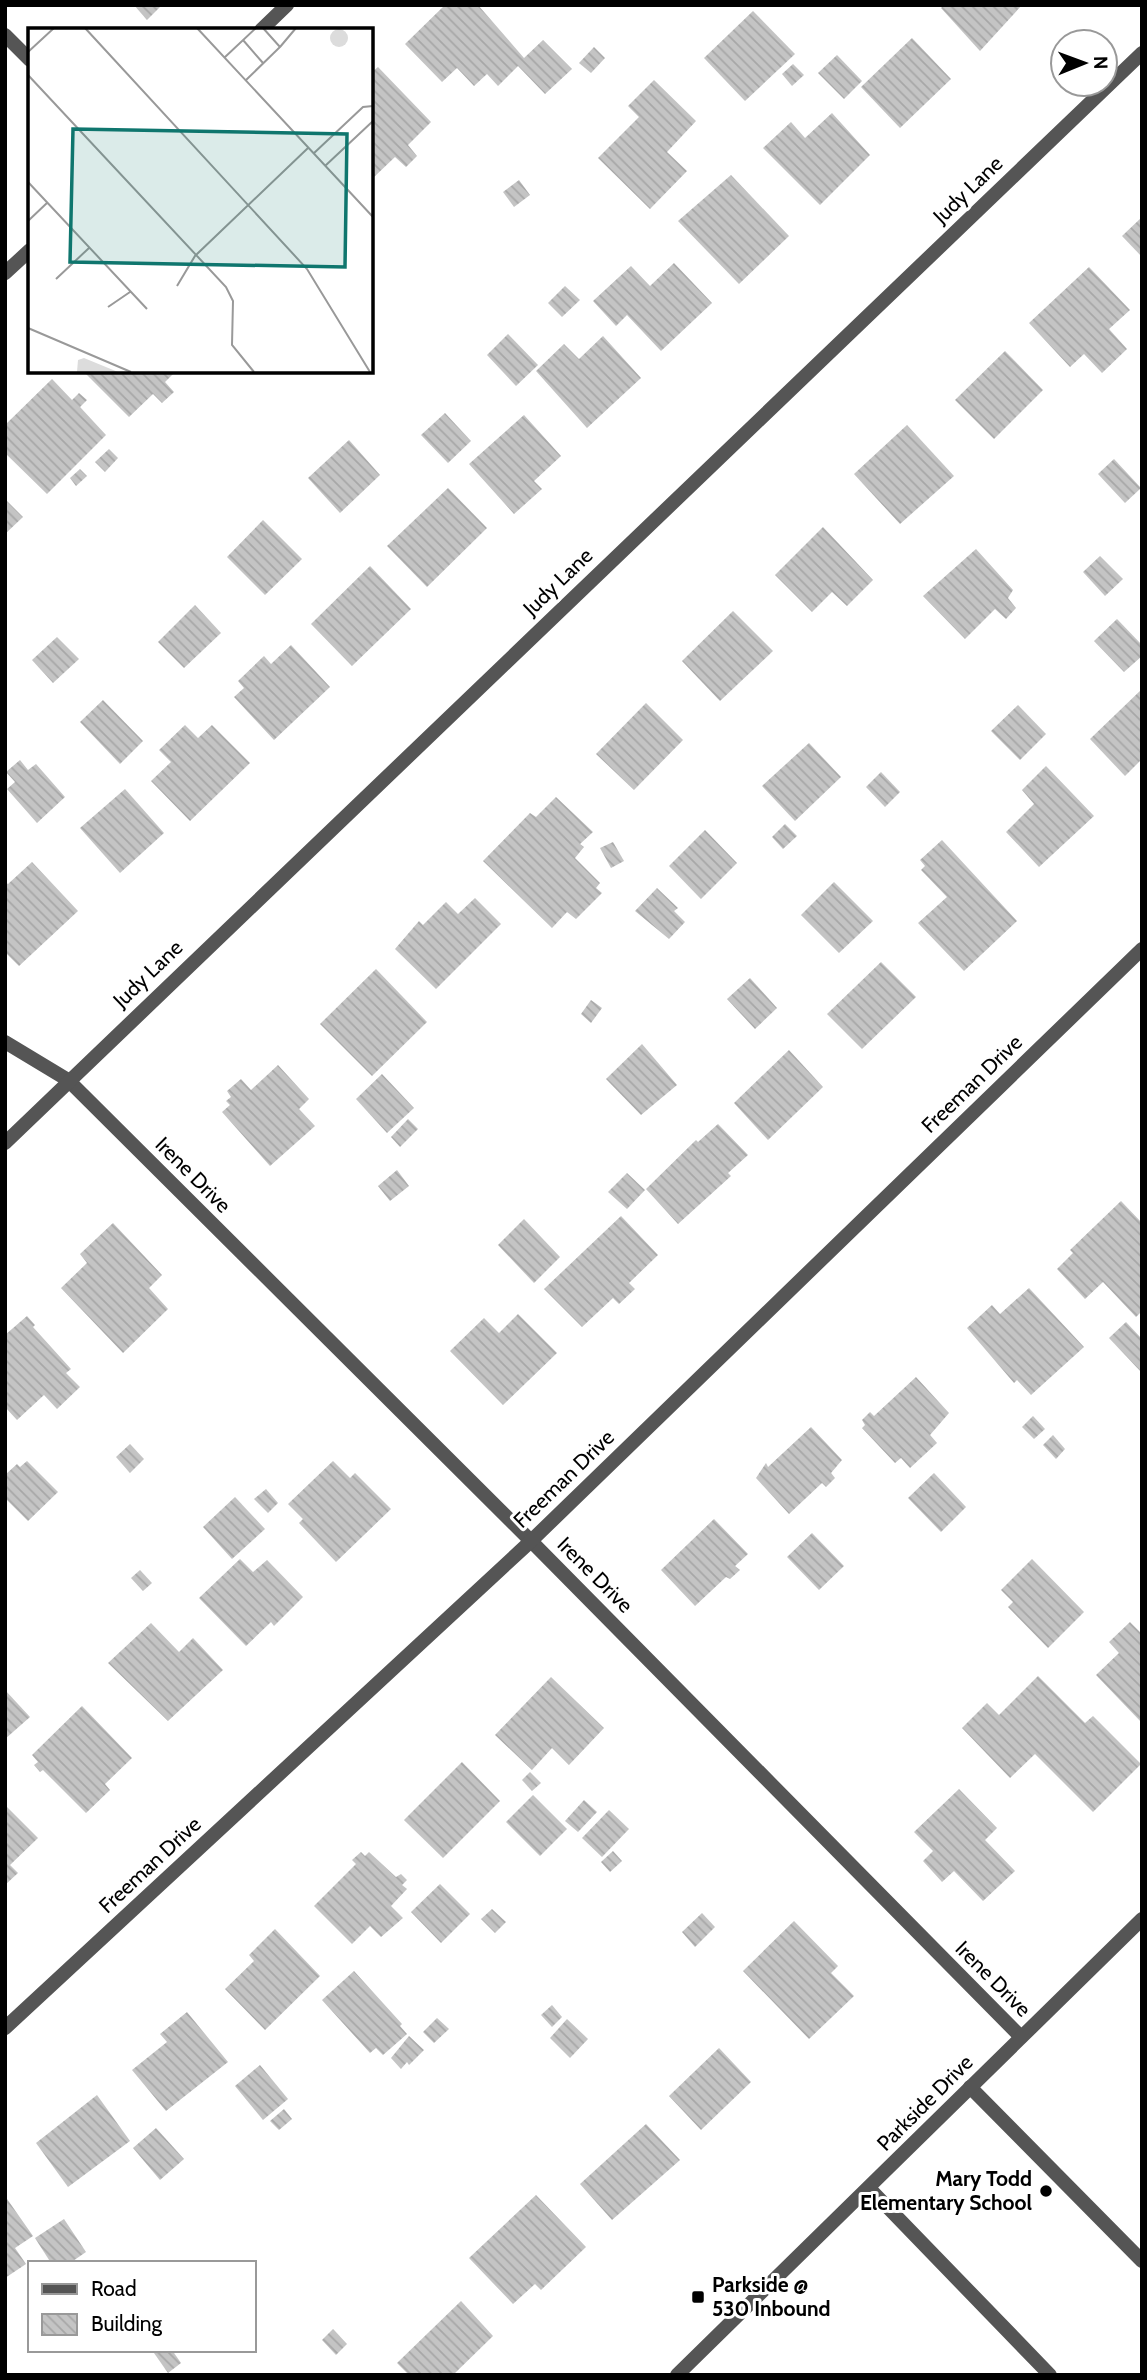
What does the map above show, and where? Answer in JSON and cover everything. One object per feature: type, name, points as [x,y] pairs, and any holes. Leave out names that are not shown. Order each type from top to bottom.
[{"type":"street","points":[[263,28],[287,5]]},
{"type":"street","points":[[5,35],[28,58]]},
{"type":"street","name":"Judy Lane","points":[[5,1143],[1142,53]]},
{"type":"street","points":[[5,273],[28,252]]},
{"type":"street","name":"Freeman Drive","points":[[5,2028],[531,1541],[1142,948]]},
{"type":"street","name":"Irene Drive","points":[[5,1042],[68,1080],[531,1541],[1021,2037]]},
{"type":"street","name":"Parkside Drive","points":[[677,2375],[1142,1919]]},
{"type":"street","points":[[970,2087],[1142,2261]]},
{"type":"street","points":[[869,2188],[1050,2375]]},
{"type":"building","points":[[134,5],[162,5],[147,20]]},
{"type":"building","points":[[445,5],[478,5],[524,58],[543,40],[572,69],[545,94],[518,66],[498,86],[487,74],[474,86],[457,68],[442,82],[405,44]]},
{"type":"building","points":[[944,5],[1022,5],[980,51],[941,8]]},
{"type":"building","points":[[753,11],[795,54],[745,101],[704,58]]},
{"type":"building","points":[[912,38],[951,79],[900,128],[861,87]]},
{"type":"building","points":[[594,47],[605,58],[591,73],[579,63]]},
{"type":"building","points":[[837,55],[862,81],[844,99],[818,73]]},
{"type":"building","points":[[793,64],[804,75],[792,86],[782,74]]},
{"type":"building","points":[[378,67],[431,122],[408,145],[417,156],[406,167],[395,157],[373,178],[373,71]]},
{"type":"building","points":[[654,80],[696,121],[667,152],[687,171],[650,209],[598,158],[639,117],[628,106]]},
{"type":"building","points":[[832,113],[870,155],[820,205],[763,148],[791,122],[805,138]]},
{"type":"building","points":[[731,175],[789,236],[739,284],[678,221]]},
{"type":"building","points":[[519,180],[530,195],[514,207],[503,192]]},
{"type":"building","points":[[1142,217],[1142,257],[1122,236]]},
{"type":"building","points":[[674,263],[712,303],[661,351],[627,315],[616,326],[593,301],[631,266],[650,286]]},
{"type":"building","points":[[1089,267],[1130,310],[1109,329],[1127,349],[1102,373],[1084,354],[1070,367],[1029,323]]},
{"type":"building","points":[[565,286],[580,300],[562,317],[548,303]]},
{"type":"building","points":[[508,334],[538,365],[516,386],[487,355]]},
{"type":"building","points":[[603,336],[641,378],[587,428],[536,371],[564,344],[579,359]]},
{"type":"building","points":[[1005,351],[1043,390],[994,439],[955,400]]},
{"type":"building","points":[[85,373],[174,373],[165,382],[174,392],[162,403],[153,394],[129,417]]},
{"type":"building","points":[[52,379],[72,400],[79,393],[87,400],[80,407],[106,435],[47,494],[5,453],[5,425]]},
{"type":"building","points":[[445,413],[471,441],[448,463],[421,435]]},
{"type":"building","points":[[524,415],[561,456],[534,481],[542,489],[514,514],[469,464]]},
{"type":"building","points":[[907,425],[954,476],[900,524],[854,474]]},
{"type":"building","points":[[349,440],[380,475],[340,513],[308,478]]},
{"type":"building","points":[[109,449],[118,458],[105,472],[95,462]]},
{"type":"building","points":[[1114,459],[1141,488],[1125,503],[1098,474]]},
{"type":"building","points":[[80,469],[87,476],[76,486],[70,478]]},
{"type":"building","points":[[448,488],[487,528],[427,587],[387,546]]},
{"type":"building","points":[[5,499],[23,517],[5,534]]},
{"type":"building","points":[[263,520],[302,559],[265,595],[227,557]]},
{"type":"building","points":[[823,527],[873,580],[847,606],[832,592],[812,612],[775,575]]},
{"type":"building","points":[[976,549],[1013,590],[1008,598],[1016,608],[1006,619],[995,609],[965,639],[923,596]]},
{"type":"building","points":[[1100,556],[1123,579],[1105,596],[1083,572]]},
{"type":"building","points":[[370,566],[411,609],[352,666],[311,624]]},
{"type":"building","points":[[195,605],[221,633],[184,668],[158,642]]},
{"type":"building","points":[[733,611],[773,651],[720,701],[682,661]]},
{"type":"building","points":[[1117,619],[1142,645],[1142,656],[1124,672],[1094,641]]},
{"type":"building","points":[[57,637],[79,659],[53,683],[32,660]]},
{"type":"building","points":[[291,645],[330,687],[274,740],[234,697],[244,688],[238,681],[264,656],[271,664]]},
{"type":"building","points":[[1142,689],[1142,759],[1125,776],[1090,739]]},
{"type":"building","points":[[103,700],[143,741],[120,764],[80,722]]},
{"type":"building","points":[[646,703],[683,740],[634,790],[596,754]]},
{"type":"building","points":[[1018,705],[1046,734],[1020,760],[991,731]]},
{"type":"building","points":[[185,725],[198,738],[212,725],[250,763],[190,821],[151,781],[171,762],[159,750]]},
{"type":"building","points":[[809,743],[841,777],[795,821],[762,786]]},
{"type":"building","points":[[20,760],[28,770],[36,764],[65,797],[37,823],[7,789],[15,782],[6,772]]},
{"type":"building","points":[[1046,766],[1094,816],[1039,867],[1006,832],[1034,804],[1022,790]]},
{"type":"building","points":[[881,772],[900,792],[885,807],[866,787]]},
{"type":"building","points":[[125,789],[164,833],[120,873],[80,828]]},
{"type":"building","points":[[556,797],[593,832],[580,844],[584,847],[575,858],[600,883],[596,888],[602,893],[576,919],[567,912],[552,928],[483,861],[530,813],[536,817]]},
{"type":"building","points":[[785,824],[797,836],[783,849],[772,837]]},
{"type":"building","points":[[705,830],[737,863],[701,899],[669,866]]},
{"type":"building","points":[[942,840],[1017,921],[964,971],[918,923],[947,897],[921,870],[925,866],[920,860]]},
{"type":"building","points":[[613,842],[624,861],[611,868],[600,848]]},
{"type":"building","points":[[32,862],[78,911],[19,966],[5,952],[5,882],[8,884]]},
{"type":"building","points":[[834,882],[873,921],[839,953],[801,915]]},
{"type":"building","points":[[657,888],[678,908],[674,911],[685,922],[669,939],[635,911]]},
{"type":"building","points":[[475,898],[501,924],[436,989],[395,949],[419,921],[423,925],[446,902],[458,914]]},
{"type":"building","points":[[881,962],[916,997],[862,1049],[827,1014]]},
{"type":"building","points":[[376,969],[427,1022],[372,1076],[320,1024]]},
{"type":"building","points":[[750,978],[777,1008],[755,1029],[727,999]]},
{"type":"building","points":[[591,1000],[602,1008],[591,1023],[581,1014]]},
{"type":"building","points":[[642,1044],[677,1085],[641,1115],[606,1079]]},
{"type":"building","points":[[789,1050],[823,1087],[768,1140],[734,1103]]},
{"type":"building","points":[[278,1065],[309,1099],[299,1109],[315,1126],[270,1166],[222,1112],[230,1105],[226,1101],[231,1097],[227,1091],[241,1079],[251,1090]]},
{"type":"building","points":[[382,1074],[414,1108],[387,1133],[356,1099]]},
{"type":"building","points":[[408,1119],[418,1129],[400,1147],[391,1137]]},
{"type":"building","points":[[718,1124],[748,1155],[728,1173],[731,1176],[678,1224],[646,1189],[696,1140],[698,1142]]},
{"type":"building","points":[[397,1170],[409,1186],[390,1201],[378,1186]]},
{"type":"building","points":[[627,1173],[645,1190],[627,1209],[608,1192]]},
{"type":"building","points":[[1121,1201],[1142,1223],[1142,1311],[1136,1317],[1103,1282],[1085,1299],[1057,1269],[1073,1253],[1070,1250]]},
{"type":"building","points":[[621,1216],[658,1255],[629,1283],[635,1289],[619,1304],[613,1298],[582,1327],[544,1289]]},
{"type":"building","points":[[524,1219],[560,1257],[534,1283],[498,1245]]},
{"type":"building","points":[[113,1223],[162,1275],[149,1288],[168,1309],[123,1353],[61,1288],[87,1263],[80,1254]]},
{"type":"building","points":[[1029,1288],[1084,1347],[1031,1395],[1017,1380],[1014,1383],[967,1328],[992,1305],[1000,1314]]},
{"type":"building","points":[[518,1314],[557,1353],[503,1405],[450,1351],[484,1318],[499,1333]]},
{"type":"building","points":[[27,1316],[35,1325],[33,1327],[71,1369],[66,1373],[80,1387],[57,1409],[44,1395],[17,1420],[5,1407],[5,1335]]},
{"type":"building","points":[[1126,1322],[1142,1339],[1142,1373],[1109,1338]]},
{"type":"building","points":[[916,1377],[949,1413],[930,1435],[937,1443],[910,1468],[901,1458],[895,1463],[862,1428],[865,1425],[862,1420],[870,1412],[874,1416]]},
{"type":"building","points":[[1033,1416],[1045,1429],[1034,1439],[1022,1427]]},
{"type":"building","points":[[811,1427],[842,1460],[831,1473],[835,1478],[826,1487],[822,1483],[789,1514],[756,1478],[766,1463],[768,1467]]},
{"type":"building","points":[[1053,1435],[1065,1449],[1056,1459],[1043,1445]]},
{"type":"building","points":[[130,1444],[144,1459],[130,1473],[116,1457]]},
{"type":"building","points":[[27,1461],[58,1492],[28,1521],[5,1498],[5,1475],[17,1464],[20,1467]]},
{"type":"building","points":[[333,1461],[350,1478],[355,1473],[391,1509],[336,1562],[299,1523],[303,1519],[288,1504]]},
{"type":"building","points":[[934,1473],[966,1507],[941,1532],[908,1498]]},
{"type":"building","points":[[266,1489],[278,1503],[268,1513],[254,1499]]},
{"type":"building","points":[[235,1497],[265,1529],[232,1559],[203,1527]]},
{"type":"building","points":[[714,1519],[748,1554],[735,1566],[740,1570],[730,1579],[726,1577],[695,1606],[661,1570]]},
{"type":"building","points":[[812,1533],[844,1566],[819,1590],[787,1557]]},
{"type":"building","points":[[240,1559],[253,1572],[267,1560],[303,1597],[274,1626],[271,1622],[246,1646],[199,1598]]},
{"type":"building","points":[[1032,1559],[1084,1612],[1048,1648],[1008,1607],[1013,1602],[1001,1590]]},
{"type":"building","points":[[140,1570],[152,1583],[143,1591],[131,1578]]},
{"type":"building","points":[[1130,1622],[1142,1634],[1142,1723],[1096,1675],[1119,1653],[1109,1642]]},
{"type":"building","points":[[151,1623],[179,1652],[193,1638],[223,1670],[168,1721],[108,1663]]},
{"type":"building","points":[[1038,1676],[1085,1723],[1093,1716],[1141,1764],[1093,1812],[1035,1754],[1010,1778],[962,1728],[987,1703],[999,1715]]},
{"type":"building","points":[[551,1677],[604,1728],[569,1765],[552,1748],[532,1770],[495,1735]]},
{"type":"building","points":[[5,1690],[30,1717],[5,1739]]},
{"type":"building","points":[[82,1706],[132,1758],[105,1784],[110,1790],[86,1813],[43,1770],[40,1772],[34,1765],[38,1762],[32,1755]]},
{"type":"building","points":[[462,1762],[500,1801],[443,1858],[404,1820]]},
{"type":"building","points":[[530,1772],[541,1783],[532,1791],[522,1780]]},
{"type":"building","points":[[959,1789],[997,1828],[985,1840],[1015,1871],[983,1901],[954,1871],[942,1882],[923,1861],[933,1851],[914,1832]]},
{"type":"building","points":[[533,1795],[567,1829],[540,1856],[506,1822]]},
{"type":"building","points":[[584,1800],[597,1812],[578,1832],[565,1821]]},
{"type":"building","points":[[5,1805],[38,1838],[10,1865],[18,1873],[5,1885]]},
{"type":"building","points":[[609,1810],[629,1829],[602,1857],[582,1838]]},
{"type":"building","points":[[613,1851],[622,1861],[610,1872],[601,1862]]},
{"type":"building","points":[[361,1852],[365,1856],[369,1852],[396,1877],[401,1874],[407,1880],[402,1885],[407,1889],[391,1906],[403,1918],[381,1937],[370,1926],[352,1944],[314,1906],[356,1864],[352,1860]]},
{"type":"building","points":[[440,1884],[470,1914],[441,1943],[411,1912]]},
{"type":"building","points":[[492,1909],[506,1922],[495,1933],[481,1919]]},
{"type":"building","points":[[702,1913],[715,1927],[695,1947],[682,1932]]},
{"type":"building","points":[[794,1921],[838,1966],[831,1973],[854,1996],[809,2039],[743,1971]]},
{"type":"building","points":[[275,1929],[320,1976],[265,2030],[225,1989],[254,1961],[249,1955]]},
{"type":"building","points":[[354,1971],[402,2024],[400,2026],[407,2034],[383,2055],[376,2048],[370,2053],[322,2000]]},
{"type":"building","points":[[552,2005],[562,2017],[552,2027],[541,2015]]},
{"type":"building","points":[[187,2012],[228,2062],[166,2111],[132,2070],[167,2042],[160,2034]]},
{"type":"building","points":[[437,2018],[449,2029],[434,2043],[423,2032]]},
{"type":"building","points":[[567,2019],[588,2039],[570,2058],[550,2038]]},
{"type":"building","points":[[409,2036],[424,2050],[401,2069],[391,2058]]},
{"type":"building","points":[[719,2048],[751,2082],[701,2130],[669,2096]]},
{"type":"building","points":[[260,2065],[288,2099],[263,2120],[235,2086]]},
{"type":"building","points":[[97,2095],[130,2141],[68,2187],[36,2143]]},
{"type":"building","points":[[284,2109],[292,2119],[279,2130],[270,2121]]},
{"type":"building","points":[[646,2124],[680,2160],[612,2220],[580,2184]]},
{"type":"building","points":[[156,2128],[184,2159],[160,2180],[133,2148]]},
{"type":"building","points":[[536,2195],[586,2247],[541,2290],[535,2284],[513,2304],[469,2258]]},
{"type":"building","points":[[5,2196],[33,2236],[15,2248],[26,2264],[5,2278]]},
{"type":"building","points":[[64,2219],[86,2252],[73,2261],[50,2261],[35,2238]]},
{"type":"building","points":[[461,2301],[493,2336],[453,2375],[409,2375],[397,2363]]},
{"type":"building","points":[[333,2329],[347,2344],[336,2355],[322,2340]]},
{"type":"building","points":[[173,2352],[181,2363],[168,2373],[154,2353]]},
{"type":"place","name":"Mary Todd Elementary School","points":[[1046,2191]]},
{"type":"place","name":"Parkside @ 530 Inbound","points":[[698,2297]]}]
